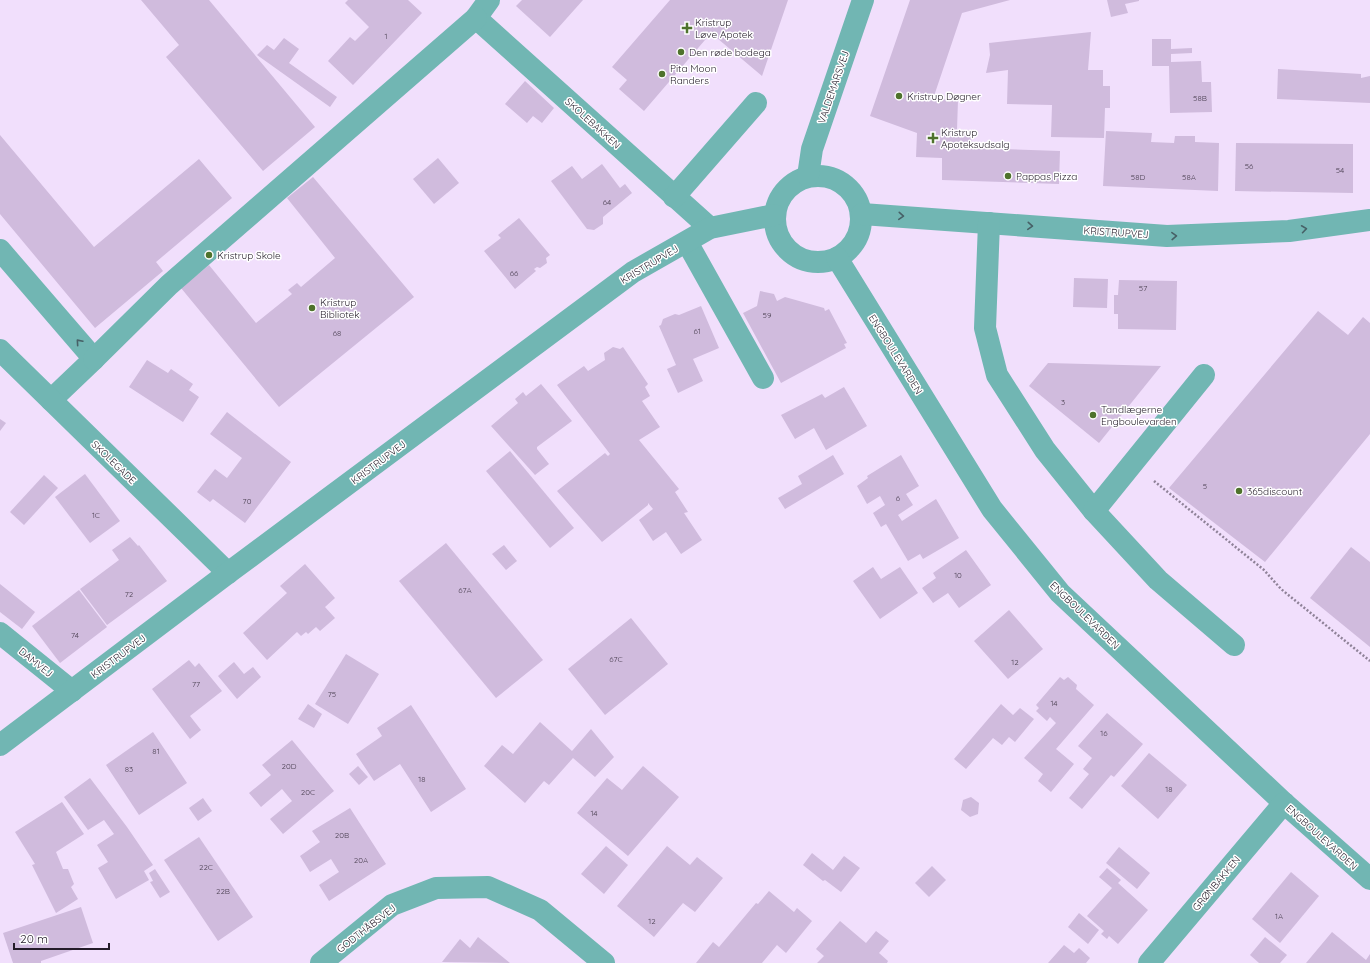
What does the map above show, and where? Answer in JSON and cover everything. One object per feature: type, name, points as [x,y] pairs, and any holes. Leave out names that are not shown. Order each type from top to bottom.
[{"type":"street","points":[[51,400],[169,285],[476,18],[489,0]]},
{"type":"street","name":"VALDEMARSVEJ","points":[[808,176],[812,149],[863,0]]},
{"type":"street","name":"SKOLEBAKKEN","points":[[476,18],[710,228]]},
{"type":"street","points":[[674,197],[756,103]]},
{"type":"street","points":[[808,176],[826,176],[843,183],[852,191],[859,202],[862,214],[861,227],[857,240],[848,250],[837,258],[825,262],[812,262],[799,258],[788,250],[780,240],[775,228],[774,215],[778,202],[785,190],[796,181],[808,176]]},
{"type":"street","name":"KRISTRUPVEJ","points":[[862,214],[1167,236],[1289,231],[1370,220]]},
{"type":"street","name":"KRISTRUPVEJ","points":[[0,745],[228,573],[633,272],[710,228],[774,215]]},
{"type":"street","points":[[989,222],[985,328],[997,375],[1045,450],[1094,511],[1158,580],[1234,646]]},
{"type":"street","points":[[687,242],[763,378]]},
{"type":"street","points":[[0,250],[94,359]]},
{"type":"street","name":"ENGBOULEVARDEN","points":[[837,258],[992,509],[1060,593],[1284,803],[1370,879]]},
{"type":"street","name":"SKOLEGADE","points":[[0,350],[228,573]]},
{"type":"street","points":[[1094,511],[1204,375]]},
{"type":"street","name":"DAMVEJ","points":[[0,633],[72,691]]},
{"type":"street","name":"GRØNBAKKEN","points":[[1149,963],[1284,803]]},
{"type":"street","name":"GODTHÅBSVEJ","points":[[321,963],[392,905],[436,888],[488,887],[540,910],[604,963]]},
{"type":"path","points":[[1132,463],[1264,570],[1281,589],[1370,662]]},
{"type":"building","points":[[141,0],[209,0],[315,127],[263,171],[166,57],[179,45]]},
{"type":"building","points":[[348,0],[408,0],[422,13],[353,85],[328,61],[350,37],[355,41],[369,27],[345,3]]},
{"type":"building","points":[[522,0],[583,0],[550,37],[516,6]]},
{"type":"building","points":[[670,0],[788,0],[762,76],[711,33],[644,111],[619,89],[627,80],[612,67]]},
{"type":"building","points":[[910,0],[1010,0],[962,13],[933,99],[958,100],[957,130],[972,130],[971,148],[1060,151],[1059,184],[942,180],[942,158],[916,157],[917,133],[870,116]]},
{"type":"building","points":[[1107,0],[1139,1],[1125,4],[1128,13],[1111,17]]},
{"type":"building","points":[[1091,32],[1088,70],[1103,70],[1103,86],[1110,86],[1110,108],[1105,108],[1104,138],[1051,137],[1052,105],[1007,104],[1008,70],[986,73],[990,55],[989,43]]},
{"type":"building","points":[[284,38],[299,49],[289,63],[337,97],[330,107],[257,55],[267,45],[274,50]]},
{"type":"building","points":[[1152,39],[1171,39],[1171,49],[1192,48],[1192,53],[1171,54],[1171,62],[1201,61],[1202,82],[1211,82],[1212,112],[1170,113],[1169,66],[1152,66]]},
{"type":"building","points":[[1278,69],[1361,74],[1361,78],[1370,76],[1370,103],[1277,99]]},
{"type":"building","points":[[525,81],[554,108],[542,123],[533,116],[527,123],[505,104]]},
{"type":"building","points":[[1106,131],[1152,133],[1151,142],[1174,143],[1175,136],[1195,136],[1195,142],[1219,143],[1218,191],[1103,186]]},
{"type":"building","points":[[0,135],[94,247],[199,159],[232,198],[156,262],[163,271],[95,328],[0,214]]},
{"type":"building","points":[[1236,143],[1353,144],[1353,193],[1235,191]]},
{"type":"building","points":[[438,158],[459,183],[434,204],[413,179]]},
{"type":"building","points":[[602,164],[620,188],[625,184],[632,193],[603,217],[603,224],[594,230],[587,229],[551,181],[572,166],[582,179]]},
{"type":"building","points":[[313,177],[414,297],[279,407],[181,288],[209,265],[256,323],[292,294],[288,290],[297,283],[301,287],[335,258],[287,198]]},
{"type":"building","points":[[519,218],[550,255],[546,258],[547,263],[540,268],[537,267],[534,269],[536,271],[515,289],[484,251],[501,238],[498,235]]},
{"type":"building","points":[[1074,278],[1108,279],[1107,308],[1073,307]]},
{"type":"building","points":[[1119,280],[1177,281],[1176,330],[1118,329],[1118,314],[1114,314],[1114,295],[1118,295]]},
{"type":"building","points":[[760,291],[774,294],[777,301],[785,297],[824,308],[825,311],[829,309],[847,343],[844,344],[846,348],[781,383],[743,313],[757,306]]},
{"type":"building","points":[[701,306],[719,348],[693,359],[703,381],[678,393],[667,369],[676,365],[659,326],[661,325],[663,319],[675,314],[679,315]]},
{"type":"building","points":[[1318,311],[1348,335],[1363,317],[1370,323],[1370,434],[1265,562],[1169,488]]},
{"type":"building","points":[[613,347],[620,349],[623,347],[648,384],[645,387],[650,396],[642,401],[660,427],[639,440],[679,489],[675,492],[688,512],[684,513],[702,540],[681,554],[666,532],[653,541],[639,520],[653,509],[648,503],[648,505],[602,542],[557,491],[605,453],[608,456],[610,454],[557,385],[584,366],[588,371],[605,360],[604,353]]},
{"type":"building","points":[[147,360],[168,373],[171,369],[193,384],[189,390],[199,397],[183,422],[129,387]]},
{"type":"building","name":"Tandlægerne Engboulevarden","points":[[1048,363],[1161,366],[1099,443],[1029,386]]},
{"type":"building","points":[[541,384],[572,421],[537,447],[549,464],[535,475],[491,426],[518,403],[515,399],[523,392],[526,396]]},
{"type":"building","points":[[844,387],[867,426],[826,450],[814,428],[795,439],[781,415],[822,394],[825,398]]},
{"type":"building","points":[[227,412],[291,462],[245,523],[213,499],[210,502],[197,492],[215,469],[227,478],[242,458],[210,434]]},
{"type":"building","points":[[0,419],[6,423],[0,431]]},
{"type":"building","points":[[510,451],[574,528],[550,548],[486,471]]},
{"type":"building","points":[[833,455],[844,474],[785,509],[778,498],[802,484],[798,476]]},
{"type":"building","points":[[901,455],[919,486],[906,494],[913,505],[898,515],[902,521],[936,499],[959,538],[923,559],[920,554],[908,561],[886,524],[881,527],[873,513],[885,505],[880,496],[867,504],[857,486],[868,478],[867,476]]},
{"type":"building","points":[[85,474],[120,521],[90,543],[55,497]]},
{"type":"building","points":[[44,475],[58,488],[24,525],[10,512]]},
{"type":"building","points":[[130,537],[138,546],[139,545],[167,581],[107,625],[80,589],[119,560],[112,550]]},
{"type":"building","points":[[446,543],[543,660],[496,698],[399,581]]},
{"type":"building","points":[[504,545],[517,561],[506,570],[492,554]]},
{"type":"building","points":[[1351,547],[1370,562],[1370,647],[1310,598]]},
{"type":"building","points":[[966,550],[991,585],[959,608],[948,593],[933,603],[922,588],[936,578],[933,573]]},
{"type":"building","points":[[305,564],[335,598],[325,607],[335,618],[320,631],[316,627],[308,634],[306,632],[301,636],[297,632],[267,660],[243,633],[287,593],[280,586]]},
{"type":"building","points":[[873,567],[881,579],[900,567],[918,593],[880,619],[853,581]]},
{"type":"building","points":[[0,584],[35,612],[22,629],[0,612]]},
{"type":"building","points":[[79,590],[107,627],[60,663],[32,626]]},
{"type":"building","points":[[1009,610],[1043,649],[1008,679],[974,641]]},
{"type":"building","points":[[631,618],[668,664],[605,715],[568,669]]},
{"type":"building","points":[[346,654],[379,674],[348,724],[315,704]]},
{"type":"building","points":[[189,660],[195,667],[199,663],[222,691],[190,716],[201,730],[190,739],[152,689]]},
{"type":"building","points":[[234,662],[244,674],[253,667],[261,677],[237,699],[218,676]]},
{"type":"building","points":[[1060,677],[1064,680],[1068,677],[1077,685],[1076,689],[1094,705],[1056,749],[1074,764],[1051,792],[1038,781],[1043,774],[1024,758],[1056,723],[1050,717],[1047,721],[1036,711],[1039,708],[1036,705]]},
{"type":"building","points":[[308,704],[322,714],[314,728],[298,719]]},
{"type":"building","points":[[1001,704],[1013,715],[1020,708],[1034,719],[1015,742],[1009,737],[1002,745],[993,738],[966,769],[954,759]]},
{"type":"building","points":[[411,705],[466,789],[431,812],[400,764],[374,781],[356,754],[382,736],[377,728]]},
{"type":"building","points":[[1107,713],[1143,744],[1114,777],[1111,775],[1082,809],[1069,798],[1089,774],[1083,769],[1092,758],[1078,746]]},
{"type":"building","points":[[540,722],[572,751],[591,729],[614,757],[595,777],[573,758],[549,785],[544,781],[525,803],[484,766],[502,745],[513,754]]},
{"type":"building","points":[[153,732],[187,783],[139,815],[106,765]]},
{"type":"building","points":[[292,740],[334,791],[283,834],[270,819],[292,801],[282,789],[261,807],[249,793],[271,775],[262,765]]},
{"type":"building","points":[[1149,753],[1187,785],[1158,819],[1121,786]]},
{"type":"building","points":[[358,766],[368,777],[359,785],[349,774]]},
{"type":"building","points":[[643,766],[679,797],[628,856],[577,813],[607,778],[622,790]]},
{"type":"building","points":[[90,778],[127,827],[153,865],[144,871],[149,880],[116,899],[98,868],[108,862],[97,845],[114,834],[104,820],[88,830],[64,797]]},
{"type":"building","points":[[971,797],[979,803],[978,814],[970,817],[961,810],[963,800]]},
{"type":"building","points":[[203,798],[212,811],[198,821],[189,808]]},
{"type":"building","points":[[62,802],[84,834],[56,852],[63,869],[68,869],[74,884],[71,887],[78,899],[56,913],[32,865],[35,864],[15,832]]},
{"type":"building","points":[[350,808],[386,864],[329,901],[319,885],[339,872],[331,859],[310,872],[300,856],[320,842],[312,831]]},
{"type":"building","points":[[199,837],[253,917],[218,941],[164,860]]},
{"type":"building","points":[[606,846],[628,865],[604,894],[581,874]]},
{"type":"building","points":[[667,846],[690,865],[697,857],[723,878],[695,912],[683,903],[654,937],[617,906]]},
{"type":"building","points":[[1119,847],[1150,873],[1137,889],[1106,863]]},
{"type":"building","points":[[812,853],[833,870],[844,856],[860,868],[841,892],[825,880],[823,881],[803,865]]},
{"type":"building","points":[[932,866],[946,880],[929,897],[915,883]]},
{"type":"building","points":[[1107,868],[1121,880],[1118,883],[1148,910],[1118,944],[1109,936],[1107,939],[1101,934],[1104,931],[1087,916],[1112,888],[1099,877]]},
{"type":"building","points":[[155,869],[170,892],[160,898],[150,882],[153,881],[149,873]]},
{"type":"building","points":[[1291,872],[1319,896],[1280,943],[1252,919]]},
{"type":"building","points":[[769,891],[794,912],[797,908],[812,921],[786,953],[777,945],[762,963],[696,963],[713,942],[719,947],[756,903],[758,904]]},
{"type":"building","points":[[81,907],[93,943],[41,961],[41,963],[13,963],[3,933]]},
{"type":"building","points":[[1079,913],[1099,930],[1088,944],[1068,927]]},
{"type":"building","points":[[840,921],[866,943],[876,931],[889,941],[879,953],[888,961],[887,963],[817,963],[824,956],[816,949]]},
{"type":"building","points":[[1332,932],[1366,960],[1370,954],[1370,963],[1306,963]]},
{"type":"building","points":[[478,937],[510,963],[442,962],[460,939],[470,948]]},
{"type":"building","points":[[1265,937],[1287,955],[1280,963],[1259,963],[1250,955]]},
{"type":"building","points":[[1064,945],[1074,953],[1079,948],[1090,958],[1086,963],[1048,963]]},
{"type":"place","name":"Kristrup Løve Apotek","points":[[687,28]]},
{"type":"place","name":"Den røde bodega","points":[[681,52]]},
{"type":"place","name":"Pita Moon Randers","points":[[662,74]]},
{"type":"place","name":"Kristrup Døgner","points":[[899,96]]},
{"type":"place","name":"Kristrup Apoteksudsalg","points":[[933,138]]},
{"type":"place","name":"Pappas Pizza","points":[[1008,176]]},
{"type":"place","name":"Kristrup Skole","points":[[209,255]]},
{"type":"place","name":"Kristrup Bibliotek","points":[[312,308]]},
{"type":"place","name":"Tandlægerne Engboulevarden","points":[[1093,415]]},
{"type":"place","name":"365discount","points":[[1239,491]]}]
